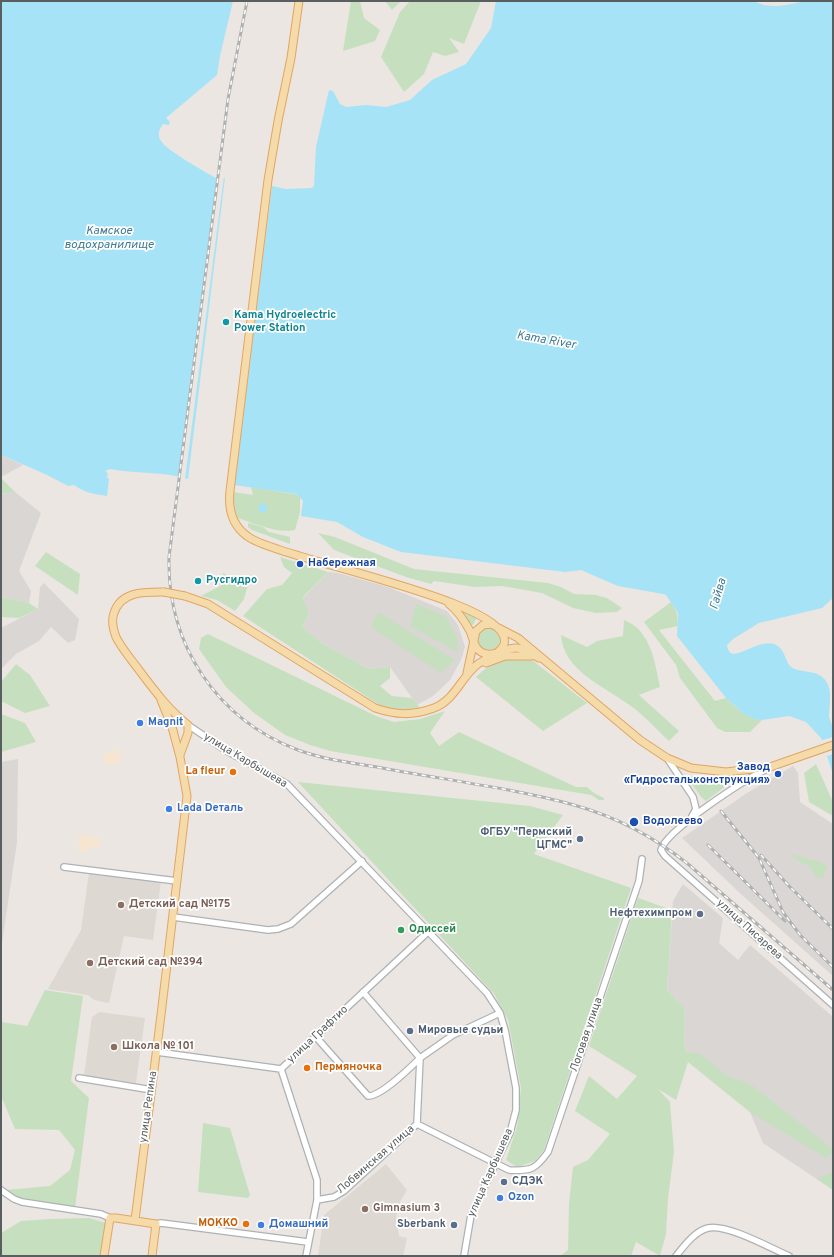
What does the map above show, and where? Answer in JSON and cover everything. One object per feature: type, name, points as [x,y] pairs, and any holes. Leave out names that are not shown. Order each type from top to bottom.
[{"type":"main road","points":[[300,1],[268,180],[231,485],[230,512],[236,526],[255,541],[285,553],[346,569],[444,600],[478,614],[524,642],[640,740],[666,758],[691,768],[717,772],[735,772],[770,767],[833,745]]},
{"type":"main road","name":"улица Карбышева","points":[[188,725],[161,700],[116,637],[112,620],[118,605],[128,596],[141,593],[164,592],[185,596],[208,604],[375,708],[394,714],[423,712],[440,705],[454,694],[467,675],[480,662],[497,653]]},
{"type":"main road","points":[[444,600],[459,614],[474,639],[477,648],[482,652],[488,654],[497,653],[508,648],[519,648],[548,663]]},
{"type":"main road","points":[[474,639],[476,631],[483,625],[491,624],[496,626],[502,631],[505,639],[503,647],[497,653]]},
{"type":"main road","name":"улица Карбышева","points":[[467,675],[472,656],[474,639]]},
{"type":"main road","points":[[467,675],[483,664],[505,656],[535,656],[548,663]]},
{"type":"main road","name":"улица Репина","points":[[135,1220],[157,1052],[187,796],[180,757],[172,727],[161,700]]},
{"type":"main road","points":[[172,727],[180,719]]},
{"type":"main road","points":[[180,757],[181,748],[186,739],[188,725]]},
{"type":"main road","points":[[104,1256],[110,1218],[135,1220],[156,1224],[152,1256]]},
{"type":"street","name":"улица Карбышева","points":[[188,725],[199,734],[287,784],[362,860],[487,993],[500,1013],[516,1088],[516,1110],[510,1134],[471,1214],[464,1256]]},
{"type":"street","points":[[186,739],[199,734]]},
{"type":"street","points":[[666,758],[693,797],[696,809],[691,819]]},
{"type":"street","points":[[691,819],[749,778],[770,767]]},
{"type":"street","name":"улица Писарева","points":[[691,819],[664,842],[661,850],[665,856],[833,1004]]},
{"type":"street","name":"Логовая улица","points":[[417,1124],[509,1170],[524,1171],[537,1167],[548,1152],[639,881],[642,859]]},
{"type":"street","points":[[173,917],[268,930],[278,929],[291,924],[362,860]]},
{"type":"street","points":[[64,867],[177,881]]},
{"type":"street","name":"улица Графтио","points":[[157,1052],[281,1069],[428,931]]},
{"type":"street","points":[[363,992],[420,1058]]},
{"type":"street","points":[[316,1037],[368,1096],[376,1095],[411,1068],[420,1058],[453,1035],[500,1013]]},
{"type":"street","name":"Лобвинская улица","points":[[317,1200],[334,1197],[344,1191],[417,1124],[420,1058]]},
{"type":"street","points":[[281,1069],[317,1180],[317,1200],[306,1256]]},
{"type":"street","points":[[79,1078],[152,1090]]},
{"type":"street","points":[[1,1190],[14,1199],[27,1204],[101,1214],[110,1218]]},
{"type":"street","points":[[156,1224],[161,1223],[308,1242]]},
{"type":"street","points":[[676,1256],[694,1236],[709,1228],[724,1229],[736,1233],[789,1256]]},
{"type":"shaded area","points":[[1,455],[9,459],[23,465],[1,477]]},
{"type":"shaded area","points":[[15,492],[41,513],[19,571],[31,591],[29,603],[1,597],[1,494]]},
{"type":"shaded area","points":[[328,572],[338,573],[388,587],[447,611],[458,625],[465,647],[461,660],[450,680],[433,696],[417,705],[390,667],[369,669],[323,644],[302,627],[309,614],[303,598]]},
{"type":"shaded area","points":[[44,583],[79,619],[75,640],[68,643],[51,627],[39,641],[16,654],[1,669],[1,628],[38,609],[40,587]]},
{"type":"shaded area","points":[[18,759],[17,842],[1,950],[1,762]]},
{"type":"shaded area","points":[[793,766],[798,773],[800,802],[833,824],[833,976],[742,895],[682,838],[747,793]]},
{"type":"shaded area","points":[[89,873],[161,881],[153,940],[124,936],[109,1003],[94,1000],[88,995],[48,989],[81,930]]},
{"type":"shaded area","points":[[683,884],[723,918],[719,943],[738,960],[750,945],[833,1017],[833,1190],[763,1143],[750,1112],[688,1062],[684,1036],[685,1009],[667,990],[673,901]]},
{"type":"shaded area","name":"Школа № 101","points":[[99,1012],[145,1018],[136,1083],[84,1076],[92,1017]]},
{"type":"shaded area","name":"Gimnasium 3","points":[[386,1164],[407,1190],[400,1202],[396,1217],[399,1236],[407,1238],[403,1256],[318,1256],[324,1215]]},
{"type":"green space","points":[[351,1],[360,1],[364,18],[380,30],[375,41],[343,51]]},
{"type":"green space","points":[[385,1],[401,1],[392,10]]},
{"type":"green space","points":[[410,1],[481,1],[464,44],[449,38],[459,52],[445,56],[433,52],[424,74],[404,92],[381,57],[400,12]]},
{"type":"green space","points":[[1,478],[15,492],[1,494]]},
{"type":"green space","points":[[251,487],[300,495],[300,512],[295,530],[288,531],[273,529],[235,517],[232,507],[233,492],[253,495]]},
{"type":"green space","points":[[248,523],[263,527],[269,532],[290,537],[290,544],[252,530],[248,527]]},
{"type":"green space","points":[[318,533],[335,537],[414,569],[548,583],[561,587],[574,594],[596,595],[607,598],[622,608],[617,612],[596,613],[573,608],[542,593],[502,586],[475,587],[434,581],[431,584],[406,577],[334,550]]},
{"type":"green space","points":[[46,552],[80,574],[78,595],[35,566]]},
{"type":"green space","points":[[280,557],[328,572],[303,597],[309,614],[302,627],[323,644],[369,669],[390,667],[390,678],[380,686],[392,696],[412,698],[420,708],[399,710],[381,706],[243,616],[267,589],[282,585],[292,573],[284,567]]},
{"type":"green space","points":[[223,573],[248,585],[244,599],[235,611],[217,600],[201,596],[222,585]]},
{"type":"green space","points":[[1,597],[29,603],[38,609],[19,618],[1,617]]},
{"type":"green space","points":[[671,602],[677,613],[678,626],[659,630],[715,701],[726,698],[746,715],[762,720],[750,732],[725,732],[717,728],[680,678],[676,665],[644,622]]},
{"type":"green space","points":[[416,604],[446,616],[457,638],[458,652],[410,626]]},
{"type":"green space","points":[[460,611],[477,617],[473,625],[468,624]]},
{"type":"green space","points":[[378,612],[455,660],[441,673],[371,627]]},
{"type":"green space","points":[[624,620],[640,631],[646,639],[654,658],[660,687],[639,695],[679,731],[669,741],[634,708],[586,676],[576,667],[563,647],[561,635],[587,647],[597,641],[623,636]]},
{"type":"green space","points":[[489,628],[493,629],[499,635],[499,643],[493,649],[489,650],[485,649],[479,643],[478,639],[479,635],[485,629]]},
{"type":"green space","points":[[208,634],[376,716],[394,722],[420,719],[445,711],[430,733],[439,746],[459,732],[576,787],[587,787],[594,793],[604,798],[604,800],[599,800],[591,795],[330,751],[285,735],[254,713],[226,687],[199,649],[201,638]]},
{"type":"green space","points":[[516,657],[532,660],[587,703],[543,731],[476,677],[494,663]]},
{"type":"green space","points":[[16,664],[30,675],[50,706],[25,713],[1,701],[1,682]]},
{"type":"green space","points":[[1,714],[25,723],[36,742],[1,752]]},
{"type":"green space","points":[[816,764],[833,802],[833,816],[809,802],[804,773]]},
{"type":"green space","points":[[692,776],[735,779],[706,801],[701,797],[689,780]]},
{"type":"green space","points":[[298,782],[530,806],[563,815],[534,854],[631,888],[544,1150],[535,1161],[517,1167],[506,1160],[517,1127],[521,1088],[508,1020],[494,994]]},
{"type":"green space","points":[[792,854],[825,864],[827,869],[824,871],[823,878],[816,876],[810,866],[803,864],[791,855]]},
{"type":"green space","points":[[638,898],[672,910],[667,990],[685,1009],[684,1036],[686,1052],[700,1054],[727,1076],[750,1084],[833,1149],[833,1152],[826,1158],[750,1112],[688,1062],[676,1100],[658,1089],[670,1102],[674,1152],[668,1198],[666,1234],[660,1256],[636,1242],[631,1256],[560,1256],[568,1250],[569,1204],[573,1167],[588,1160],[610,1134],[575,1111],[589,1076],[617,1099],[637,1076],[589,1046]]},
{"type":"green space","points":[[45,990],[83,996],[71,1081],[89,1098],[75,1208],[23,1200],[6,1190],[50,1186],[70,1170],[75,1150],[59,1130],[15,1129],[1,1096],[1,1022],[27,1026]]},
{"type":"green space","points":[[203,1123],[230,1128],[250,1195],[248,1198],[198,1192]]},
{"type":"green space","points":[[833,1172],[833,1190],[817,1179]]},
{"type":"green space","points":[[89,1218],[106,1223],[101,1256],[1,1256],[1,1233],[21,1221]]},
{"type":"sand","points":[[120,750],[121,763],[108,765],[104,760],[105,752]]},
{"type":"sand","points":[[80,835],[100,838],[99,847],[88,848],[85,853],[78,851]]},
{"type":"water","name":"Камское водохранилище","points":[[1,1],[233,1],[217,75],[166,118],[170,122],[169,125],[163,124],[159,132],[161,141],[170,150],[216,178],[225,178],[188,479],[178,476],[110,469],[105,471],[107,472],[108,476],[106,477],[109,479],[107,496],[94,494],[74,485],[68,486],[1,455]]},
{"type":"water","points":[[496,1],[753,1],[760,4],[779,6],[805,1],[833,1],[833,598],[822,608],[759,623],[733,639],[727,645],[729,652],[734,654],[740,653],[755,646],[772,644],[781,649],[790,666],[798,670],[818,674],[826,681],[830,694],[829,717],[833,728],[833,774],[821,738],[806,722],[789,716],[762,720],[754,719],[744,714],[726,698],[677,636],[678,613],[666,595],[618,586],[581,570],[565,572],[401,552],[363,537],[337,522],[301,516],[303,501],[297,494],[234,485],[272,186],[286,189],[312,188],[314,186],[316,147],[329,90],[333,91],[340,104],[346,107],[366,105],[386,107],[410,100],[432,80],[466,64],[491,28]]},
{"type":"water","points":[[263,503],[268,508],[263,513],[258,508]]},
{"type":"pier","points":[[217,176],[224,176],[185,479],[178,478]]},
{"type":"pier","points":[[833,737],[833,754],[824,757],[819,741]]},
{"type":"railway","points":[[247,1],[228,99],[169,557],[171,589],[177,620],[187,648],[202,674],[221,698],[243,719],[269,736],[298,750],[340,761],[503,789],[551,799],[605,815],[634,829],[662,845],[688,864],[833,990]]},
{"type":"railway","points":[[721,811],[759,858],[783,912],[801,936],[833,967]]},
{"type":"railway","points":[[708,845],[785,921]]},
{"type":"railway","points":[[761,855],[789,886],[833,929]]},
{"type":"place","name":"Kama Hydroelectric Power Station","points":[[226,322]]},
{"type":"place","name":"Набережная","points":[[300,564]]},
{"type":"place","name":"Русгидро","points":[[198,581]]},
{"type":"place","name":"Magnit","points":[[140,723]]},
{"type":"place","name":"La fleur","points":[[233,772]]},
{"type":"place","name":"Завод «Гидростальконструкция»","points":[[778,774]]},
{"type":"place","name":"Lada Dеталь","points":[[169,809]]},
{"type":"place","name":"Водолеево","points":[[634,822]]},
{"type":"place","name":"ФГБУ \"Пермский ЦГМС\"","points":[[580,839]]},
{"type":"place","name":"Детский сад №175","points":[[121,905]]},
{"type":"place","name":"Нефтехимпром","points":[[700,914]]},
{"type":"place","name":"Одиссей","points":[[401,930]]},
{"type":"place","name":"Детский сад №394","points":[[90,963]]},
{"type":"place","name":"Мировые судьи","points":[[410,1031]]},
{"type":"place","name":"Школа № 101","points":[[114,1047]]},
{"type":"place","name":"Пермяночка","points":[[307,1068]]},
{"type":"place","name":"СДЭК","points":[[504,1182]]},
{"type":"place","name":"Ozon","points":[[500,1198]]},
{"type":"place","name":"Gimnasium 3","points":[[365,1209]]},
{"type":"place","name":"MOKKO","points":[[246,1224]]},
{"type":"place","name":"Домашний","points":[[261,1225]]},
{"type":"place","name":"Sberbank","points":[[454,1225]]},
{"type":"water label","name":"Kama River","points":[[546,341]]},
{"type":"water label","name":"Гайва","points":[[719,594]]}]
